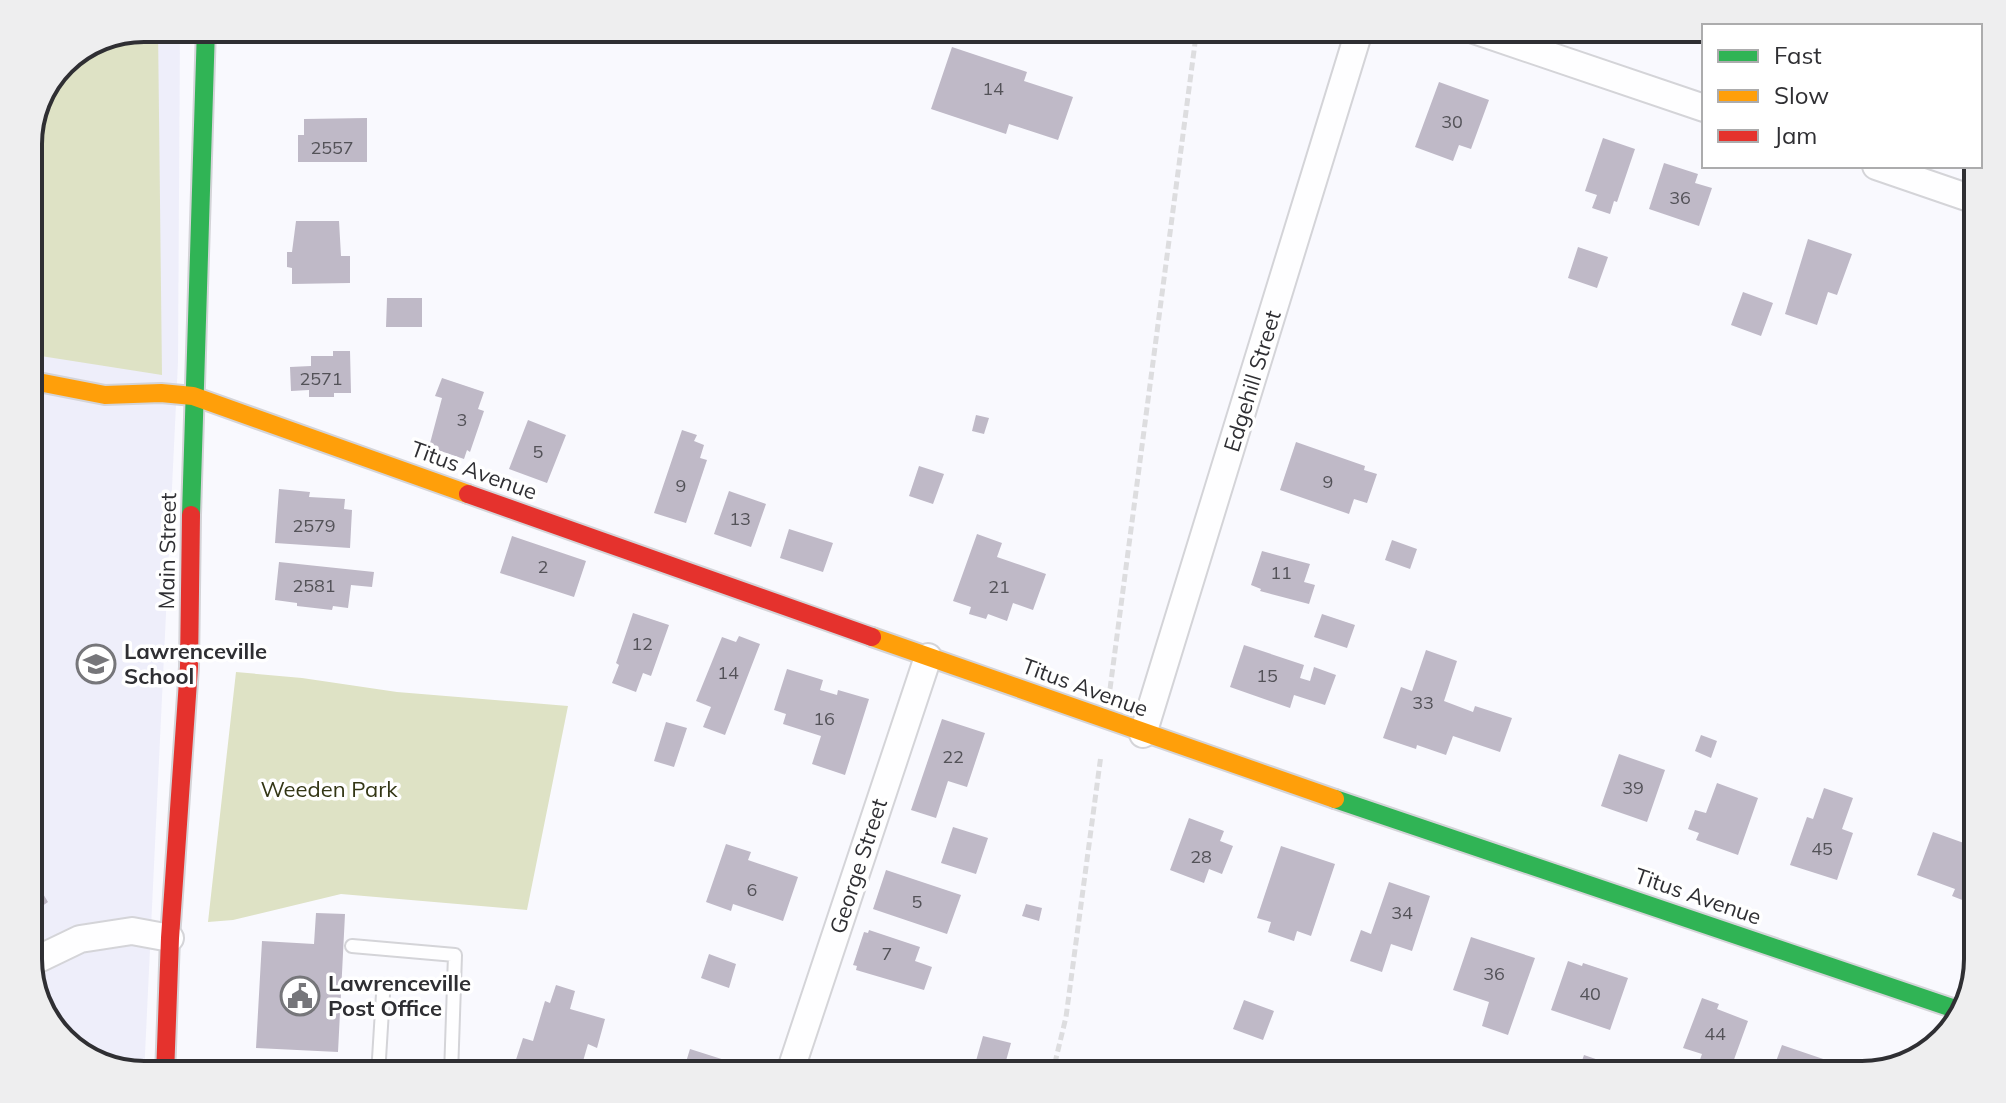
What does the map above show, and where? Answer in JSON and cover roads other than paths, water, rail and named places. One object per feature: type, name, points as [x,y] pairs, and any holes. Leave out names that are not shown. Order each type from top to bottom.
[{"type":"main road","name":"Main Street","points":[[166,1061],[170,938],[189,667],[193,396],[206,42]]},
{"type":"main road","name":"Titus Avenue","points":[[42,383],[105,395],[161,393],[193,396],[1143,734],[1951,1008]]},
{"type":"street","name":"Edgehill Street","points":[[1143,734],[1356,42]]},
{"type":"street","points":[[1509,42],[1702,107]]},
{"type":"street","points":[[1882,168],[1964,196]]},
{"type":"street","name":"George Street","points":[[794,1061],[928,657]]},
{"type":"street","points":[[42,957],[80,939],[132,931],[170,938]]},
{"type":"lane","points":[[352,946],[455,955],[451,1061]]},
{"type":"lane","points":[[379,1061],[383,994]]},
{"type":"place","name":"Lawrenceville School","points":[[96,664]]},
{"type":"place","name":"Lawrenceville Post Office","points":[[300,996]]},
{"type":"park label","name":"Weeden Park","points":[[329,789]]}]
